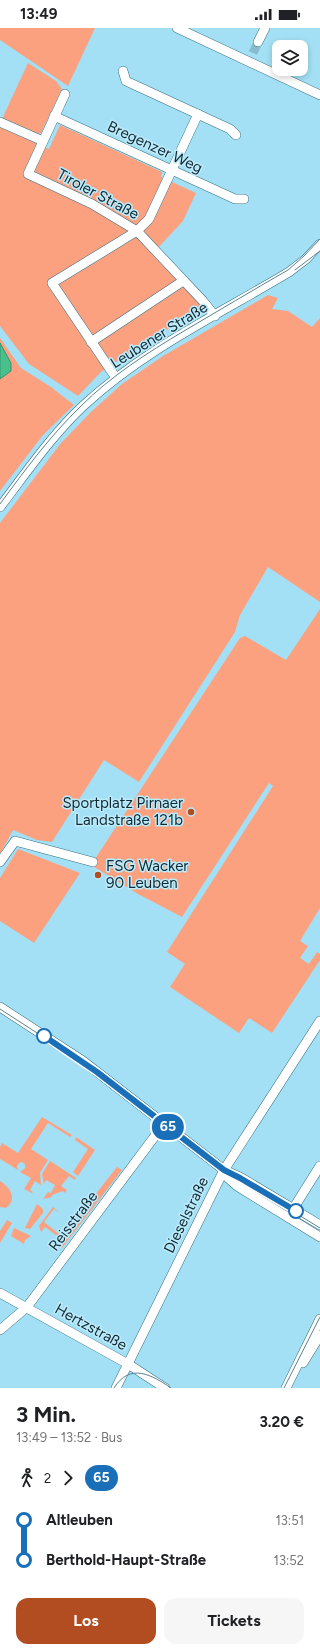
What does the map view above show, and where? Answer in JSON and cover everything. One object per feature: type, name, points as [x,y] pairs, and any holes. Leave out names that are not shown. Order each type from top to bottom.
[{"type":"street","points":[[177,28],[320,95]]},
{"type":"street","points":[[258,42],[264,28]]},
{"type":"street","points":[[249,62],[253,53]]},
{"type":"street","points":[[123,71],[126,81],[230,129],[236,135]]},
{"type":"street","points":[[0,122],[43,141],[65,94]]},
{"type":"street","points":[[116,378],[52,283],[137,231],[149,220],[198,114]]},
{"type":"street","name":"Bregenzer Weg","points":[[54,116],[235,199],[244,200]]},
{"type":"street","name":"Tiroler Straße","points":[[43,141],[28,174],[92,204],[137,231],[203,301],[215,316]]},
{"type":"street","name":"Leubener Straße","points":[[0,508],[43,450],[59,432],[83,406],[116,378],[151,354],[289,272],[306,259],[320,244]]},
{"type":"street","points":[[91,342],[183,281]]},
{"type":"street","points":[[0,862],[15,841],[93,862]]},
{"type":"street","points":[[0,1007],[83,1061],[224,1170],[320,1226]]},
{"type":"street","name":"Dieselstraße","points":[[116,1388],[224,1170],[320,1021]]},
{"type":"street","name":"Reisstraße","points":[[0,1330],[27,1307],[164,1124]]},
{"type":"street","points":[[292,1209],[320,1166]]},
{"type":"street","points":[[224,1170],[227,1177],[237,1186],[320,1237]]},
{"type":"street","name":"Hertzstraße","points":[[0,1293],[128,1364],[165,1388]]},
{"type":"street","points":[[286,1388],[296,1371],[307,1344],[320,1319]]},
{"type":"street","points":[[296,1371],[301,1366],[320,1335]]},
{"type":"shaded area","points":[[0,28],[95,28],[68,86],[0,40]]},
{"type":"shaded area","points":[[28,63],[56,81],[62,89],[41,133],[35,135],[2,119]]},
{"type":"shaded area","points":[[60,125],[162,172],[161,177],[196,193],[183,221],[157,249],[209,303],[101,372],[78,396],[29,364],[0,326],[0,127],[49,149]]},
{"type":"shaded area","points":[[268,295],[278,298],[272,309],[288,311],[312,327],[320,318],[320,602],[268,567],[240,615],[235,632],[139,782],[104,760],[52,842],[37,840],[13,830],[0,854],[0,523],[61,443],[92,411],[122,384],[163,356]]},
{"type":"shaded area","points":[[0,338],[21,368],[51,387],[74,405],[43,435],[0,491]]},
{"type":"shaded area","points":[[0,343],[11,363],[11,371],[0,379]]},
{"type":"shaded area","points":[[320,609],[320,908],[300,941],[308,946],[300,958],[309,964],[317,952],[320,954],[320,960],[272,1033],[249,1018],[239,1033],[170,987],[185,964],[167,952],[273,786],[269,783],[182,917],[138,894],[91,865],[240,638],[245,636],[286,660]]},
{"type":"shaded area","points":[[18,849],[80,873],[34,943],[0,921],[0,878]]},
{"type":"shaded area","points":[[42,1117],[72,1135],[70,1137],[48,1123],[31,1149],[48,1160],[40,1173],[41,1185],[35,1181],[30,1190],[33,1192],[32,1193],[24,1189],[31,1178],[20,1172],[25,1168],[25,1164],[22,1162],[19,1163],[17,1166],[18,1170],[0,1159],[0,1147],[2,1143],[18,1153]]},
{"type":"shaded area","points":[[76,1137],[95,1150],[78,1176],[73,1172],[88,1149],[75,1140]]},
{"type":"shaded area","points":[[50,1161],[76,1178],[75,1180],[69,1176],[61,1186],[67,1190],[65,1193],[63,1191],[52,1195],[52,1197],[43,1199],[48,1192],[51,1193],[55,1185],[46,1180],[44,1184],[42,1174]]},
{"type":"shaded area","points":[[117,1167],[122,1170],[62,1248],[60,1246],[64,1241],[45,1227],[41,1232],[39,1226],[53,1207],[60,1213],[54,1209],[44,1222],[64,1238],[75,1225],[73,1223]]},
{"type":"shaded area","points":[[0,1181],[7,1186],[12,1197],[10,1205],[6,1208],[0,1207]]},
{"type":"shaded area","points":[[37,1204],[43,1209],[43,1213],[30,1229],[25,1228]]},
{"type":"shaded area","points":[[7,1220],[12,1223],[0,1243],[0,1231]]},
{"type":"shaded area","points":[[14,1228],[31,1236],[25,1240],[24,1244],[11,1236]]},
{"type":"tunnel","points":[[253,53],[258,42]]},
{"type":"tram line","points":[[0,504],[48,441],[81,406],[105,385],[130,366],[184,331],[288,270],[320,239]]},
{"type":"tram line","points":[[295,270],[320,251]]},
{"type":"tram line","points":[[0,1009],[82,1062],[209,1160],[320,1228]]},
{"type":"tram line","points":[[284,1388],[320,1317]]},
{"type":"tram line","points":[[114,1388],[120,1380],[127,1375],[134,1373],[149,1375],[171,1388]]},
{"type":"bus line","name":"65","points":[[44,1036],[83,1061],[224,1170],[296,1211]]},
{"type":"place","name":"Sportplatz Pirnaer Landstraße 121b","points":[[191,812]]},
{"type":"place","name":"FSG Wacker 90 Leuben","points":[[98,875]]}]
